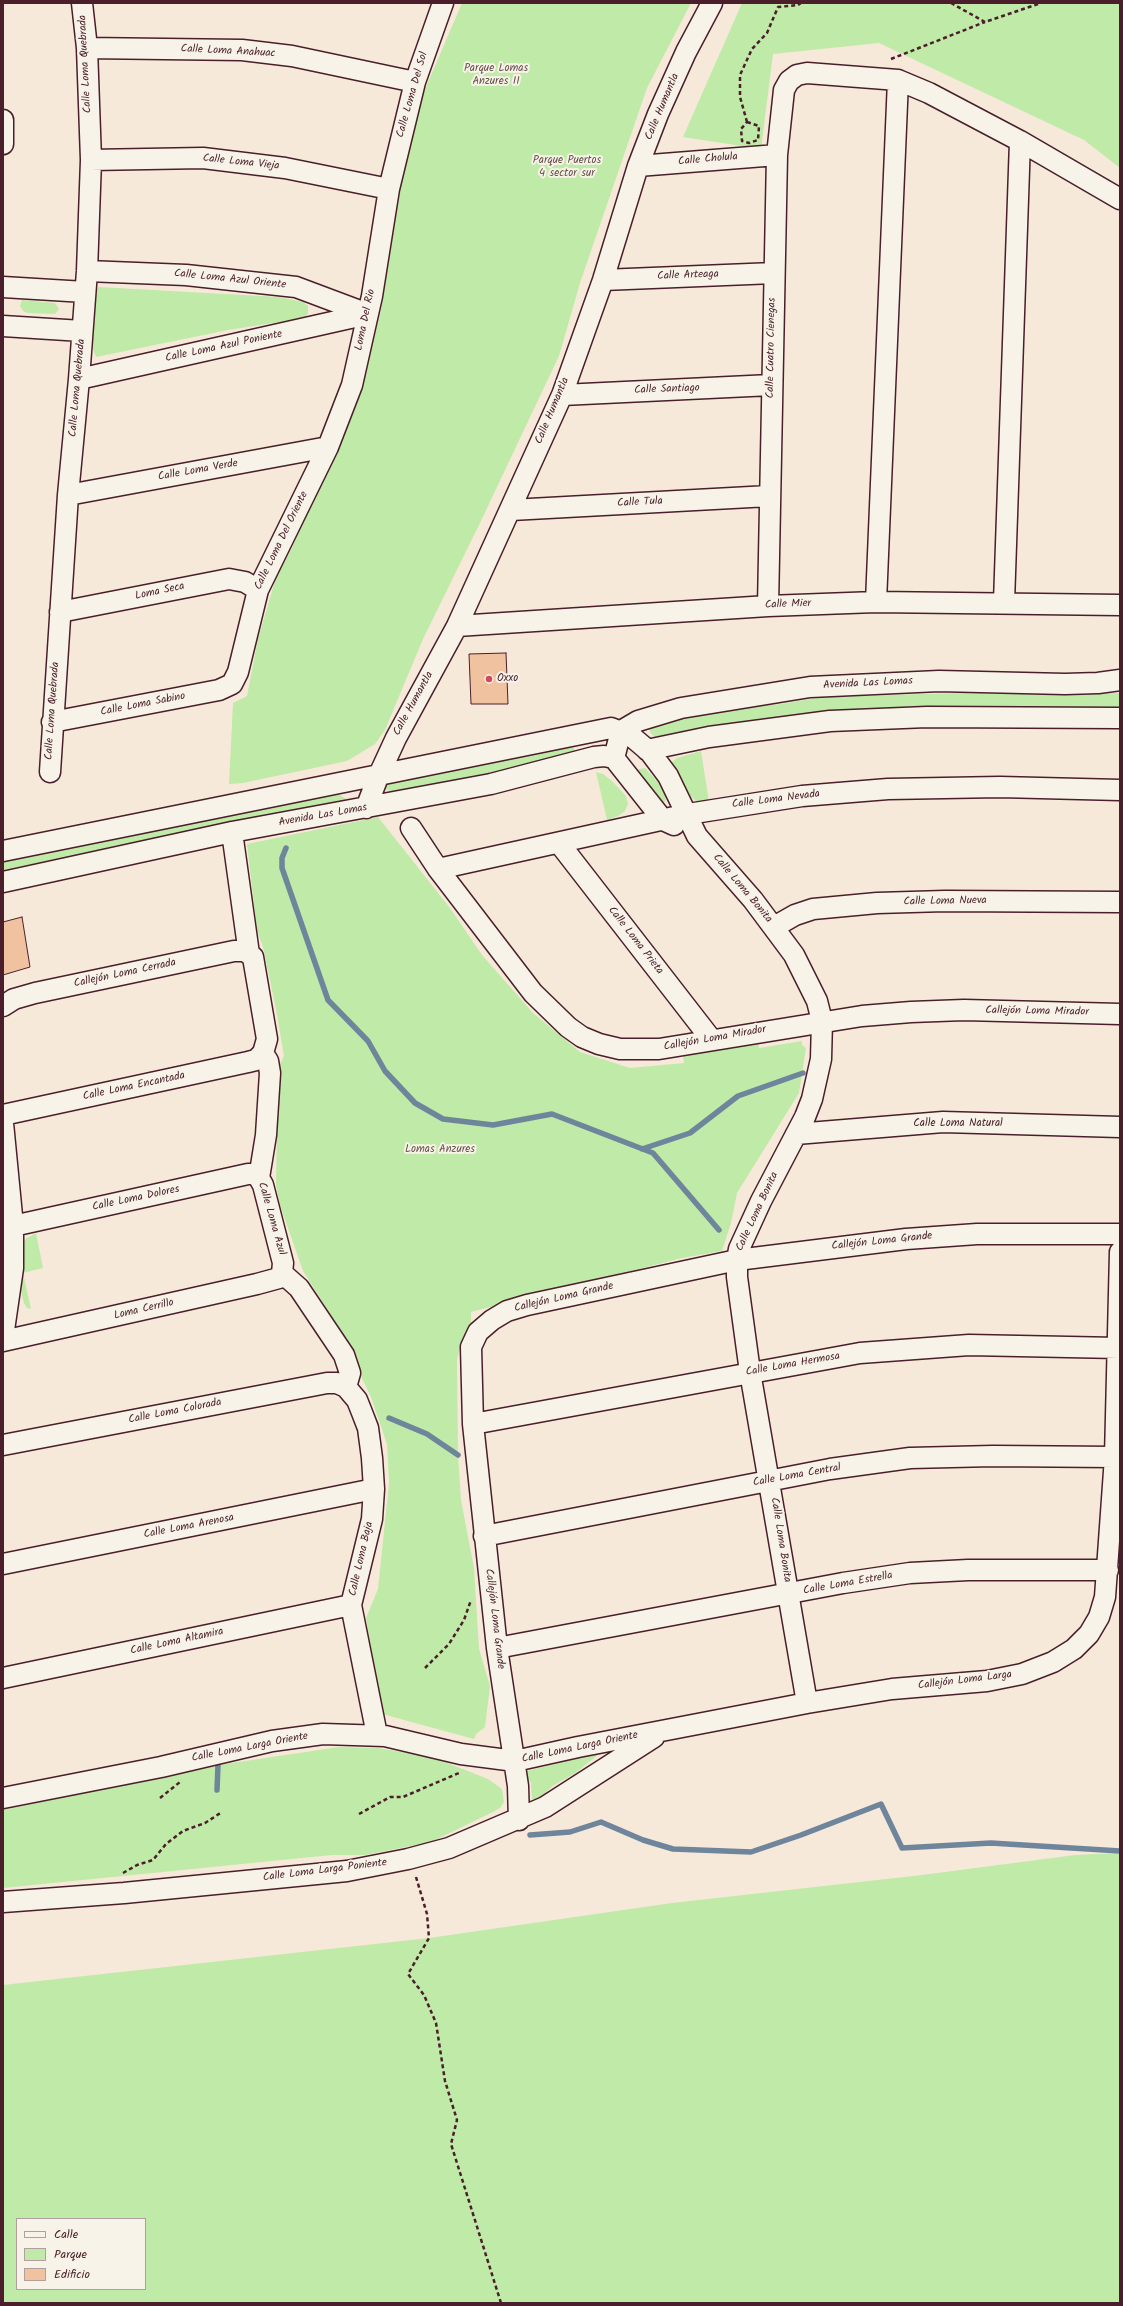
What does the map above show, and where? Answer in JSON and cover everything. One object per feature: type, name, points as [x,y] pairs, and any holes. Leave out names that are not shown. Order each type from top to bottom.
[{"type":"street","name":"Calle Loma Quebrada","points":[[50,772],[52,722],[68,495],[80,379],[91,160],[87,48],[82,3]]},
{"type":"street","name":"Calle Loma Del Sol","points":[[389,189],[415,82],[443,3]]},
{"type":"street","name":"Calle Humantla","points":[[366,808],[396,738],[457,626],[562,395],[603,280],[638,166],[661,108],[686,52],[712,3]]},
{"type":"street","name":"Calle Loma Anahuac","points":[[87,48],[242,50],[292,56],[415,82]]},
{"type":"street","name":"Calle Cuatro Cienegas","points":[[768,606],[776,155],[784,90],[789,80],[797,75],[807,73],[898,80]]},
{"type":"street","points":[[876,602],[898,80],[929,92],[1020,141],[1120,199]]},
{"type":"street","points":[[3,120],[3,144]]},
{"type":"street","points":[[1004,602],[1020,141]]},
{"type":"street","name":"Calle Cholula","points":[[638,166],[776,155]]},
{"type":"street","name":"Calle Loma Vieja","points":[[91,160],[203,158],[284,168],[389,189]]},
{"type":"street","name":"Loma Del Rio","points":[[328,447],[352,386],[368,314],[389,189]]},
{"type":"street","name":"Calle Loma Azul Oriente","points":[[86,271],[186,275],[296,286],[368,314]]},
{"type":"street","name":"Calle Arteaga","points":[[603,280],[774,273]]},
{"type":"street","points":[[3,287],[85,292]]},
{"type":"street","name":"Calle Loma Azul Poniente","points":[[80,379],[368,314]]},
{"type":"street","points":[[3,326],[82,331]]},
{"type":"street","name":"Calle Santiago","points":[[562,395],[771,386]]},
{"type":"street","name":"Calle Loma Verde","points":[[68,495],[328,447]]},
{"type":"street","name":"Calle Loma Del Oriente","points":[[232,684],[238,672],[258,590],[328,447]]},
{"type":"street","name":"Calle Tula","points":[[511,510],[769,496]]},
{"type":"street","name":"Loma Seca","points":[[60,612],[229,579],[245,582],[258,590]]},
{"type":"street","name":"Calle Mier","points":[[457,626],[768,606],[876,602],[1004,602],[1120,605]]},
{"type":"street","name":"Avenida Las Lomas","points":[[621,731],[638,721],[681,708],[810,687],[939,681],[1065,684],[1098,683],[1120,680]]},
{"type":"street","name":"Calle Loma Sabino","points":[[52,722],[219,690],[232,684]]},
{"type":"street","points":[[647,750],[709,737],[830,721],[927,717],[1120,718]]},
{"type":"street","points":[[3,851],[378,777],[611,728],[621,731],[614,758]]},
{"type":"street","name":"Calle Loma Bonita","points":[[621,731],[631,736],[647,750],[668,776],[688,814],[697,836],[774,927],[807,980],[817,1001],[822,1021],[823,1043],[818,1077],[810,1105],[761,1201],[739,1249],[736,1260],[750,1372],[770,1480],[807,1703]]},
{"type":"street","name":"Avenida Las Lomas","points":[[3,882],[232,832],[491,784],[594,757],[604,756],[614,758]]},
{"type":"street","name":"Calle Loma Bonita","points":[[614,758],[663,820],[697,836]]},
{"type":"street","name":"Calle Loma Nevada","points":[[438,869],[688,814],[794,797],[888,789],[1000,787],[1120,790]]},
{"type":"street","name":"Callejón Loma Mirador","points":[[411,828],[438,869],[533,993],[558,1018],[582,1037],[599,1044],[637,1050],[659,1049],[822,1021],[862,1016],[964,1010],[1120,1014]]},
{"type":"street","points":[[232,832],[249,954],[254,963],[266,1038],[263,1053]]},
{"type":"street","name":"Calle Loma Prieta","points":[[559,843],[711,1039]]},
{"type":"street","name":"Calle Loma Nueva","points":[[774,927],[795,915],[813,909],[877,903],[945,901],[1120,902]]},
{"type":"street","name":"Callejón Loma Cerrada","points":[[3,1006],[14,999],[58,988],[234,951],[245,951],[249,954]]},
{"type":"street","name":"Calle Loma Encantada","points":[[3,1115],[248,1062],[256,1060],[263,1053]]},
{"type":"street","name":"Calle Loma Azul","points":[[263,1053],[268,1061],[270,1073],[266,1135],[259,1178],[263,1185],[283,1263],[282,1273]]},
{"type":"street","name":"Calle Loma Natural","points":[[796,1134],[943,1122],[1120,1127]]},
{"type":"street","points":[[3,1123],[12,1226],[3,1337]]},
{"type":"street","name":"Calle Loma Dolores","points":[[12,1226],[248,1174],[254,1174],[259,1178]]},
{"type":"street","name":"Callejón Loma Grande","points":[[519,1820],[520,1807],[515,1761],[497,1648],[473,1424],[471,1347],[478,1332],[492,1320],[507,1312],[527,1305],[736,1260],[922,1238],[977,1234],[1120,1234]]},
{"type":"street","name":"Callejón Loma Larga","points":[[663,1731],[807,1703],[892,1689],[987,1681],[1022,1674],[1053,1662],[1074,1649],[1089,1634],[1099,1617],[1105,1596],[1108,1570],[1115,1457],[1120,1252]]},
{"type":"street","points":[[282,1273],[299,1288],[344,1355],[350,1373],[346,1387]]},
{"type":"street","name":"Loma Cerrillo","points":[[3,1341],[258,1284],[279,1278],[282,1273]]},
{"type":"street","name":"Calle Loma Hermosa","points":[[473,1424],[860,1353],[968,1345],[1118,1348]]},
{"type":"street","name":"Calle Loma Colorada","points":[[3,1445],[327,1383],[337,1383],[346,1387]]},
{"type":"street","name":"Calle Loma Baja","points":[[346,1387],[357,1400],[368,1428],[374,1489],[370,1527],[351,1605],[377,1735]]},
{"type":"street","name":"Calle Loma Central","points":[[484,1536],[770,1480],[910,1458],[993,1456],[1115,1457]]},
{"type":"street","name":"Calle Loma Arenosa","points":[[3,1564],[374,1489]]},
{"type":"street","name":"Calle Loma Estrella","points":[[497,1648],[910,1573],[968,1570],[1108,1570]]},
{"type":"street","name":"Calle Loma Altamira","points":[[3,1678],[351,1605]]},
{"type":"street","name":"Calle Loma Larga Oriente","points":[[3,1798],[161,1767],[272,1741],[323,1734],[377,1735],[394,1737],[461,1754],[515,1761],[578,1747],[663,1731]]},
{"type":"street","name":"Calle Loma Larga Poniente","points":[[3,1902],[124,1893],[347,1870],[422,1856],[449,1848],[519,1820],[545,1807],[663,1731]]},
{"type":"path","points":[[747,122],[740,97],[740,75],[752,49],[767,33],[778,7],[798,5],[801,3]]},
{"type":"path","points":[[951,3],[985,22]]},
{"type":"path","points":[[890,59],[985,22],[1041,3]]},
{"type":"path","points":[[747,122],[759,126],[758,140],[749,143],[742,141],[741,129],[747,122]]},
{"type":"path","points":[[425,1668],[450,1644],[464,1620],[473,1595]]},
{"type":"path","points":[[359,1814],[390,1797],[403,1797],[460,1772]]},
{"type":"path","points":[[160,1798],[182,1780]]},
{"type":"path","points":[[120,1875],[137,1865],[153,1860],[166,1844],[184,1831],[205,1823],[222,1812]]},
{"type":"path","points":[[422,1856],[416,1875],[427,1914],[430,1938],[408,1974],[424,1996],[436,2023],[445,2081],[457,2120],[451,2144],[501,2303]]},
{"type":"green space","points":[[462,3],[691,3],[647,88],[580,283],[559,356],[423,639],[385,730],[375,744],[347,761],[243,783],[229,784],[233,703],[247,696],[258,639],[276,577],[292,548],[314,490],[356,406],[381,310],[396,193],[423,94]]},
{"type":"green space","points":[[742,3],[1120,3],[1120,168],[1084,140],[879,43],[773,54],[761,149],[683,137]]},
{"type":"green space","points":[[99,287],[279,297],[303,302],[308,306],[308,313],[305,318],[228,330],[96,357],[91,344],[95,290]]},
{"type":"green space","points":[[22,300],[55,303],[59,309],[55,314],[28,313],[23,311],[20,306]]},
{"type":"green space","points":[[991,692],[1120,693],[1120,708],[1003,707],[747,723],[655,737],[650,732],[650,727],[661,723],[746,707],[781,704],[821,697]]},
{"type":"green space","points":[[572,746],[576,752],[571,756],[395,793],[385,789],[388,781]]},
{"type":"green space","points":[[701,751],[709,802],[698,803],[689,795],[673,768],[672,762],[677,758]]},
{"type":"green space","points":[[645,768],[667,792],[665,802],[656,801],[636,773],[639,769]]},
{"type":"green space","points":[[596,772],[603,774],[612,781],[626,796],[628,804],[625,811],[618,816],[607,820]]},
{"type":"green space","points":[[337,793],[346,799],[344,802],[3,870],[3,858]]},
{"type":"green space","name":"Lomas Anzures","points":[[378,817],[450,908],[482,955],[533,1013],[580,1052],[630,1068],[684,1063],[683,1055],[758,1042],[759,1048],[802,1041],[802,1045],[806,1048],[799,1093],[737,1193],[731,1223],[722,1251],[682,1258],[471,1312],[471,1323],[462,1340],[457,1360],[458,1455],[461,1500],[474,1568],[479,1649],[490,1686],[485,1727],[476,1734],[474,1739],[382,1714],[366,1618],[378,1589],[389,1483],[387,1444],[371,1397],[334,1320],[303,1271],[280,1205],[276,1185],[278,1068],[284,1056],[263,947],[257,931],[247,844]]},
{"type":"green space","points":[[36,1233],[43,1268],[23,1273],[31,1309],[27,1308],[24,1303],[21,1292],[22,1241]]},
{"type":"green space","points":[[339,1747],[378,1748],[432,1757],[488,1779],[502,1789],[504,1802],[501,1807],[495,1811],[431,1842],[365,1855],[332,1855],[3,1888],[3,1810],[218,1765]]},
{"type":"green space","points":[[594,1754],[598,1755],[574,1774],[554,1785],[538,1799],[532,1799],[531,1783],[523,1772]]},
{"type":"green space","points":[[1120,1853],[1120,2303],[3,2303],[3,1985],[429,1938],[672,1903],[922,1875],[1075,1855]]},
{"type":"building","name":"Oxxo","points":[[506,653],[508,704],[471,704],[469,654]]},
{"type":"building","points":[[22,917],[30,967],[3,975],[3,922]]},
{"type":"waterway","points":[[286,848],[282,858],[282,868],[328,1000],[368,1041],[385,1071],[415,1103],[443,1119],[493,1125],[552,1114],[653,1153],[719,1230]]},
{"type":"waterway","points":[[642,1149],[690,1133],[738,1096],[803,1073]]},
{"type":"waterway","points":[[389,1418],[427,1434],[458,1455]]},
{"type":"waterway","points":[[217,1790],[218,1765]]},
{"type":"waterway","points":[[530,1835],[570,1832],[601,1822],[643,1840],[673,1849],[751,1852],[801,1835],[881,1804],[902,1848],[991,1843],[1120,1851]]},
{"type":"place","name":"Oxxo","points":[[489,679]]},
{"type":"park label","name":"Parque Lomas Anzures II","points":[[496,75]]},
{"type":"park label","name":"Parque Puertos 4 sector sur","points":[[567,167]]}]
